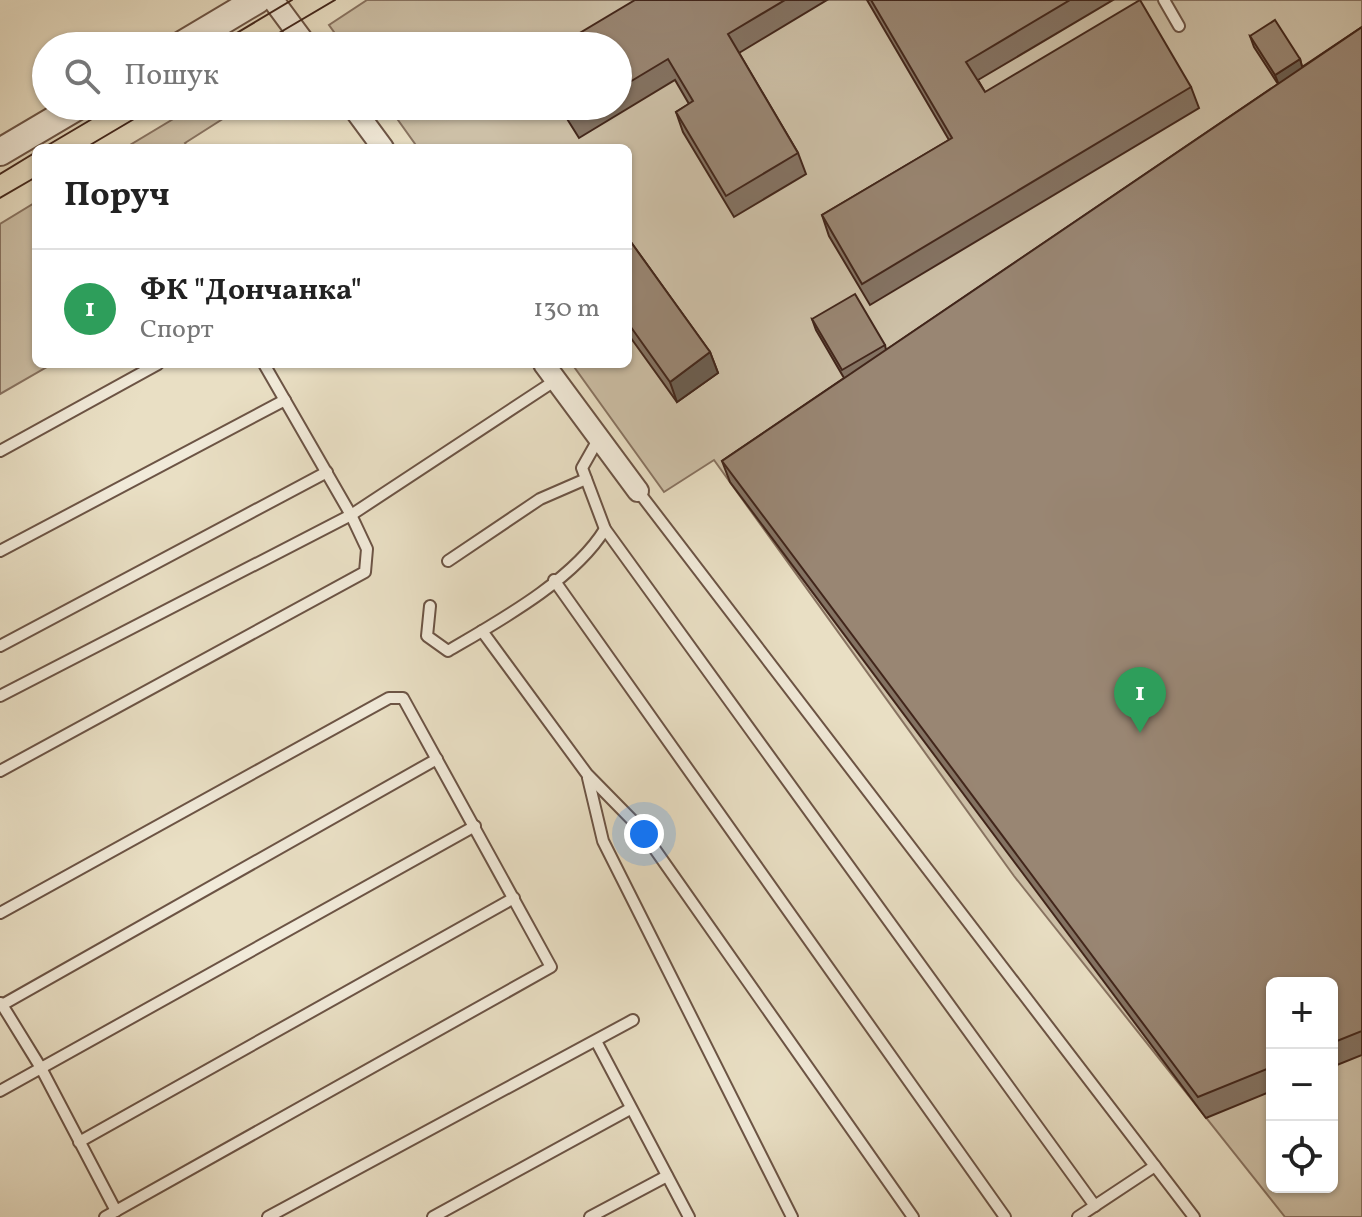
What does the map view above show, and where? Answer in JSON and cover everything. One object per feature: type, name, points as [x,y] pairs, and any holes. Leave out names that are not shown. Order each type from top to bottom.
[{"type":"street","points":[[203,32],[257,0]]},
{"type":"street","points":[[273,0],[297,32]]},
{"type":"street","points":[[0,152],[54,120]]},
{"type":"street","points":[[362,120],[380,144]]},
{"type":"street","points":[[550,372],[638,491]]},
{"type":"lane","points":[[1164,0],[1179,26]]},
{"type":"lane","points":[[0,451],[151,368]]},
{"type":"lane","points":[[0,771],[365,572],[367,549],[351,515],[266,368]]},
{"type":"lane","points":[[0,696],[351,515],[550,372]]},
{"type":"lane","points":[[0,551],[285,400]]},
{"type":"lane","points":[[599,438],[582,468],[605,529],[1095,1206]]},
{"type":"lane","points":[[0,646],[327,472]]},
{"type":"lane","points":[[448,561],[540,499],[586,479]]},
{"type":"lane","points":[[638,491],[1194,1217]]},
{"type":"lane","points":[[430,606],[427,636],[448,651],[482,631],[591,552],[605,529]]},
{"type":"lane","points":[[554,580],[1005,1217]]},
{"type":"lane","points":[[482,631],[587,774],[640,828],[913,1217]]},
{"type":"lane","points":[[0,913],[389,698],[403,698],[551,967],[105,1217]]},
{"type":"lane","points":[[116,1211],[41,1068],[1,1003],[437,759]]},
{"type":"lane","points":[[587,774],[603,841],[792,1217]]},
{"type":"lane","points":[[0,1091],[475,826]]},
{"type":"lane","points":[[79,1142],[514,898]]},
{"type":"lane","points":[[268,1217],[633,1020]]},
{"type":"lane","points":[[596,1041],[689,1217]]},
{"type":"lane","points":[[433,1217],[630,1109]]},
{"type":"lane","points":[[1078,1217],[1155,1166]]},
{"type":"lane","points":[[590,1217],[667,1176]]},
{"type":"shaded area","points":[[367,0],[1362,0],[1362,1217],[1285,1217],[1014,876],[714,460],[664,492],[575,368],[632,368],[632,144],[415,144],[398,120],[632,120],[632,32],[334,32],[329,25]]},
{"type":"shaded area","points":[[172,120],[221,120],[186,144],[132,144]]},
{"type":"shaded area","points":[[32,204],[32,368],[45,368],[0,394],[0,224]]},
{"type":"building","points":[[635,0],[785,0],[728,34],[798,153],[726,196],[676,112],[693,101],[668,59],[632,81],[632,32],[581,32]]},
{"type":"building","points":[[871,0],[1070,0],[966,62],[985,92],[1140,0],[1191,87],[862,284],[822,215],[952,138]]},
{"type":"building","points":[[1275,20],[1300,59],[1275,75],[1250,36]]},
{"type":"building","points":[[1362,27],[1362,1031],[1338,1041],[1338,977],[1266,977],[1266,1069],[1198,1097],[722,461]]},
{"type":"building","points":[[632,244],[710,352],[670,382],[632,329]]},
{"type":"building","points":[[855,294],[885,345],[842,370],[812,319]]},
{"type":"tram line","points":[[238,32],[292,0]]},
{"type":"tram line","points":[[281,32],[335,0]]},
{"type":"tram line","points":[[50,144],[90,120]]},
{"type":"tram line","points":[[92,144],[132,120]]},
{"type":"tram line","points":[[0,174],[32,154]]},
{"type":"tram line","points":[[0,198],[32,179]]},
{"type":"place","name":"ФК \"Дончанка\"","points":[[1140,733]]}]
